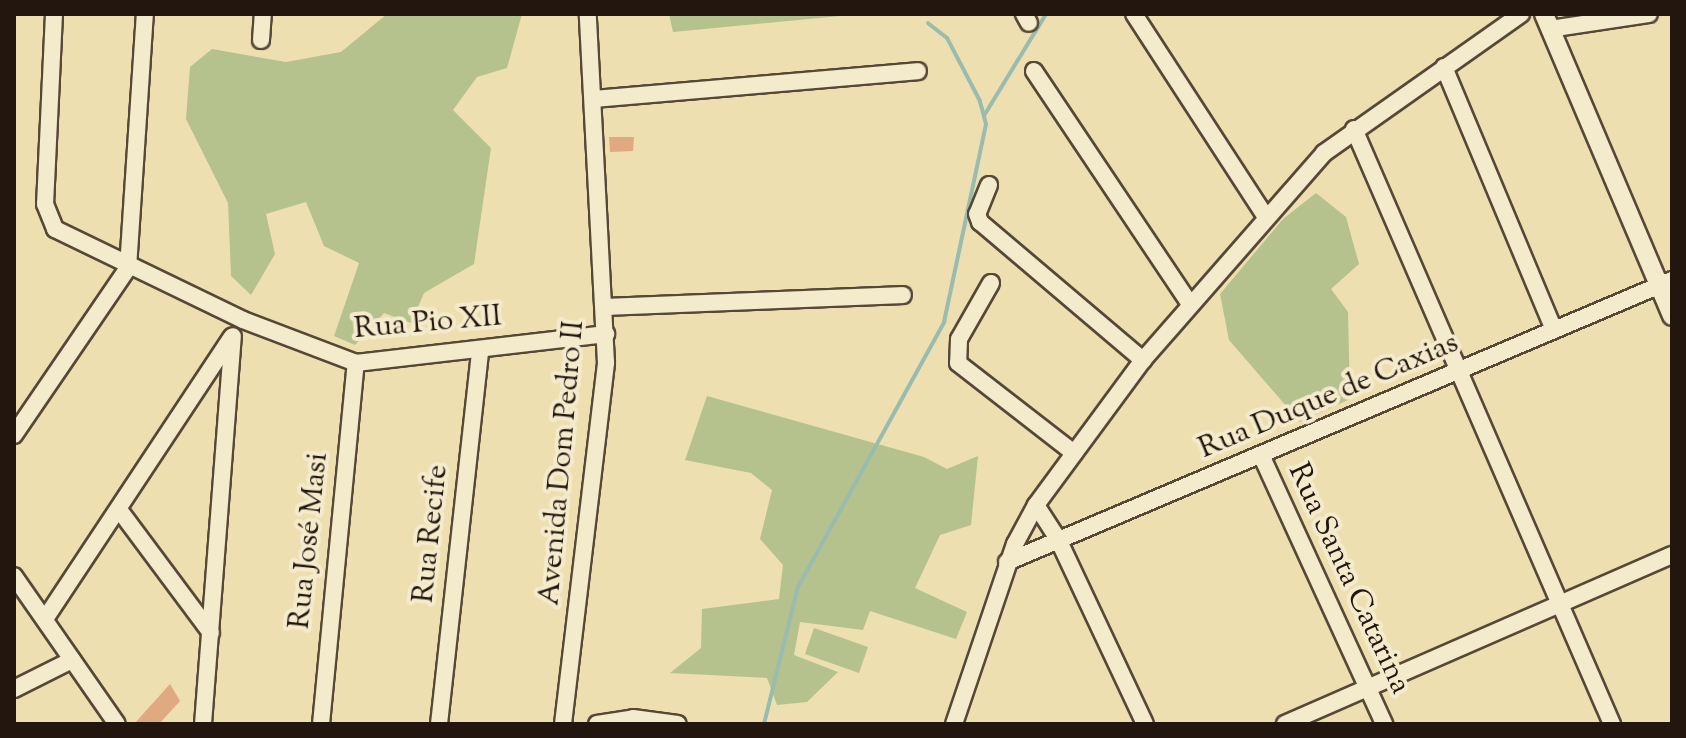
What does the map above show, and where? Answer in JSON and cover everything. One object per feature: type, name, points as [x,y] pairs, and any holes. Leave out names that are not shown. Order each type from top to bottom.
[{"type":"street","name":"Rua Pio XII","points":[[54,14],[46,212],[55,229],[128,268],[243,320],[356,363],[606,334]]},
{"type":"street","points":[[16,427],[128,268],[145,14]]},
{"type":"street","points":[[261,40],[263,14]]},
{"type":"street","name":"Avenida Dom Pedro II","points":[[563,724],[599,436],[606,334],[588,14]]},
{"type":"street","points":[[1134,14],[1266,217]]},
{"type":"street","points":[[954,724],[1007,562],[1036,505],[1143,360],[1266,217],[1354,129],[1521,14]]},
{"type":"street","points":[[1649,14],[1547,21],[1666,283],[1672,316]]},
{"type":"street","points":[[1444,67],[1554,330]]},
{"type":"street","points":[[593,99],[918,71]]},
{"type":"street","points":[[1034,71],[1190,304]]},
{"type":"street","points":[[1354,129],[1456,373],[1612,724]]},
{"type":"street","points":[[989,185],[977,214],[980,222],[1143,360]]},
{"type":"street","points":[[991,283],[959,339],[958,363],[1074,453]]},
{"type":"street","name":"Rua Duque de Caxias","points":[[1007,562],[1262,457],[1666,283]]},
{"type":"street","points":[[606,307],[903,295]]},
{"type":"street","points":[[45,619],[120,511],[243,320]]},
{"type":"street","points":[[203,724],[233,336]]},
{"type":"street","name":"Rua Recife","points":[[439,724],[480,350]]},
{"type":"street","name":"Rua José Masi","points":[[321,724],[356,363]]},
{"type":"street","name":"Rua Santa Catarina","points":[[1262,457],[1384,724]]},
{"type":"street","points":[[1036,505],[1058,539],[1145,724]]},
{"type":"street","points":[[120,511],[211,633]]},
{"type":"street","points":[[1285,724],[1672,555]]},
{"type":"street","points":[[14,576],[117,724]]},
{"type":"street","points":[[14,689],[72,660]]},
{"type":"street","points":[[597,724],[633,718],[678,724]]},
{"type":"green space","points":[[387,14],[522,14],[507,68],[477,77],[453,110],[491,148],[474,264],[424,293],[411,323],[384,313],[355,345],[334,336],[359,263],[324,246],[306,202],[266,214],[275,254],[251,295],[231,276],[228,203],[186,119],[190,67],[212,49],[286,62],[341,52]]},
{"type":"green space","points":[[669,14],[861,14],[673,32]]},
{"type":"green space","points":[[1316,193],[1346,217],[1359,264],[1331,289],[1348,312],[1350,399],[1300,422],[1229,340],[1220,294],[1283,219]]},
{"type":"green space","points":[[707,396],[924,457],[947,469],[978,456],[971,525],[940,535],[915,588],[967,612],[956,639],[870,611],[863,630],[800,622],[794,655],[838,672],[807,702],[777,705],[767,678],[670,673],[701,648],[702,609],[779,599],[783,565],[760,539],[772,490],[751,473],[685,460]]},
{"type":"green space","points":[[814,628],[868,647],[859,673],[805,654]]},
{"type":"building","points":[[609,137],[634,137],[633,151],[610,152]]},
{"type":"building","points":[[170,684],[180,701],[159,724],[134,724]]},
{"type":"waterway","points":[[985,114],[1046,14]]},
{"type":"waterway","points":[[764,724],[798,587],[944,322],[986,124],[980,101],[947,38],[928,23]]}]
